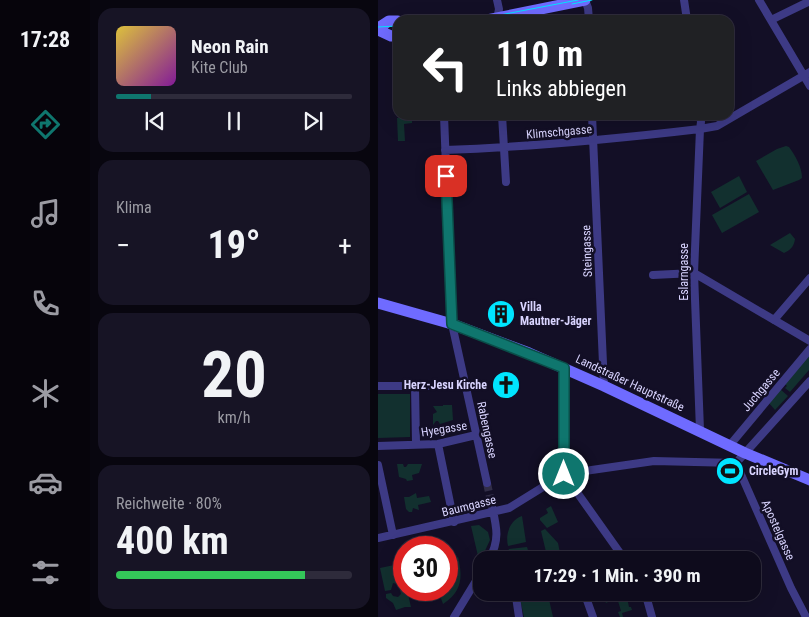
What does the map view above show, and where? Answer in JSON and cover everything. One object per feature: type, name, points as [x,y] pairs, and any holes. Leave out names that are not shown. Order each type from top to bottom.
[{"type":"main road","points":[[512,15],[585,0]]},
{"type":"main road","points":[[393,21],[389,21],[378,29],[393,36]]},
{"type":"main road","name":"Landstraßer Hauptstraße","points":[[378,302],[452,324],[564,368],[700,430],[745,453],[810,480]]},
{"type":"street","points":[[495,15],[499,9],[497,0]]},
{"type":"street","points":[[585,0],[588,15]]},
{"type":"street","points":[[684,0],[686,15]]},
{"type":"street","points":[[759,0],[806,74],[810,86]]},
{"type":"street","points":[[771,20],[810,1]]},
{"type":"street","name":"Klimschgasse","points":[[734,116],[806,74]]},
{"type":"street","name":"Rabengasse","points":[[444,120],[452,324],[487,483]]},
{"type":"street","points":[[502,120],[506,182]]},
{"type":"street","name":"Steingasse","points":[[592,120],[604,386]]},
{"type":"street","name":"Eslarngasse","points":[[700,430],[694,273],[701,120]]},
{"type":"street","name":"Klimschgasse","points":[[445,150],[505,148],[700,129],[717,126],[727,120]]},
{"type":"street","points":[[653,274],[694,273],[810,341]]},
{"type":"street","points":[[774,320],[810,278]]},
{"type":"street","name":"Juchgasse","points":[[730,445],[810,349]]},
{"type":"street","points":[[564,368],[564,474],[618,551]]},
{"type":"street","points":[[736,463],[810,381]]},
{"type":"street","points":[[378,386],[466,386]]},
{"type":"street","points":[[415,386],[416,444]]},
{"type":"street","name":"Hyegasse","points":[[378,446],[438,444],[476,435]]},
{"type":"street","points":[[438,444],[454,522]]},
{"type":"street","name":"Baumgasse","points":[[378,538],[510,508],[564,474],[654,461],[736,463]]},
{"type":"street","name":"Apostelgasse","points":[[736,463],[791,588],[806,617]]},
{"type":"street","points":[[378,465],[392,535]]},
{"type":"street","points":[[491,502],[497,539],[492,551]]},
{"type":"street","points":[[454,617],[473,586]]},
{"type":"street","points":[[516,601],[519,617]]},
{"type":"street","points":[[587,601],[593,617]]},
{"type":"street","points":[[648,601],[652,617]]},
{"type":"green space","points":[[397,120],[412,120],[412,123],[404,124],[405,141],[398,141]]},
{"type":"green space","points":[[786,146],[789,147],[798,161],[802,178],[773,190],[756,161]]},
{"type":"green space","points":[[739,176],[747,192],[720,208],[711,192]]},
{"type":"green space","points":[[749,194],[759,212],[722,233],[712,215]]},
{"type":"green space","points":[[790,233],[795,239],[794,244],[786,252],[784,253],[770,245]]},
{"type":"green space","points":[[809,354],[809,370],[790,392],[785,388],[787,386],[785,384]]},
{"type":"green space","points":[[780,389],[788,396],[775,410],[769,403]]},
{"type":"green space","points":[[378,394],[410,394],[410,437],[378,438]]},
{"type":"green space","points":[[452,405],[453,420],[440,424],[436,421],[433,425],[433,414],[437,412],[433,406]]},
{"type":"green space","points":[[397,464],[403,464],[406,467],[408,464],[422,464],[419,473],[412,475],[413,480],[407,481],[399,477]]},
{"type":"green space","points":[[416,493],[417,498],[429,496],[431,502],[418,505],[419,510],[413,508],[412,512],[409,512],[406,509],[404,497],[409,497]]},
{"type":"green space","points":[[551,506],[558,522],[547,528],[540,518],[548,513],[546,509]]},
{"type":"green space","points":[[522,516],[526,542],[508,546],[509,528],[514,521]]},
{"type":"green space","points":[[479,525],[488,532],[490,540],[485,551],[477,551],[471,526]]},
{"type":"green space","points":[[545,529],[558,543],[560,551],[546,551],[541,531]]},
{"type":"green space","points":[[527,547],[528,551],[508,551],[509,549]]},
{"type":"green space","points":[[458,557],[460,571],[460,584],[458,587]]},
{"type":"green space","points":[[393,565],[391,590],[385,591],[380,568]]},
{"type":"green space","points":[[391,593],[393,601],[410,601],[411,607],[396,610],[393,603],[386,598],[386,594]]},
{"type":"green space","points":[[520,601],[549,601],[553,617],[524,617]]},
{"type":"green space","points":[[618,601],[628,601],[632,610],[622,613],[623,617],[620,617],[618,612],[621,611]]},
{"type":"tunnel","points":[[487,483],[491,502]]},
{"type":"tram line","points":[[500,15],[578,0]]},
{"type":"tram line","points":[[572,4],[592,0]]},
{"type":"tram line","points":[[378,27],[393,26]]},
{"type":"place","name":"Villa Mautner-Jäger","points":[[501,314]]},
{"type":"place","name":"Herz-Jesu Kirche","points":[[506,385]]},
{"type":"place","name":"CircleGym","points":[[730,471]]},
{"type":"route","points":[[446,176],[452,324],[530,353],[564,368],[564,474]]}]
